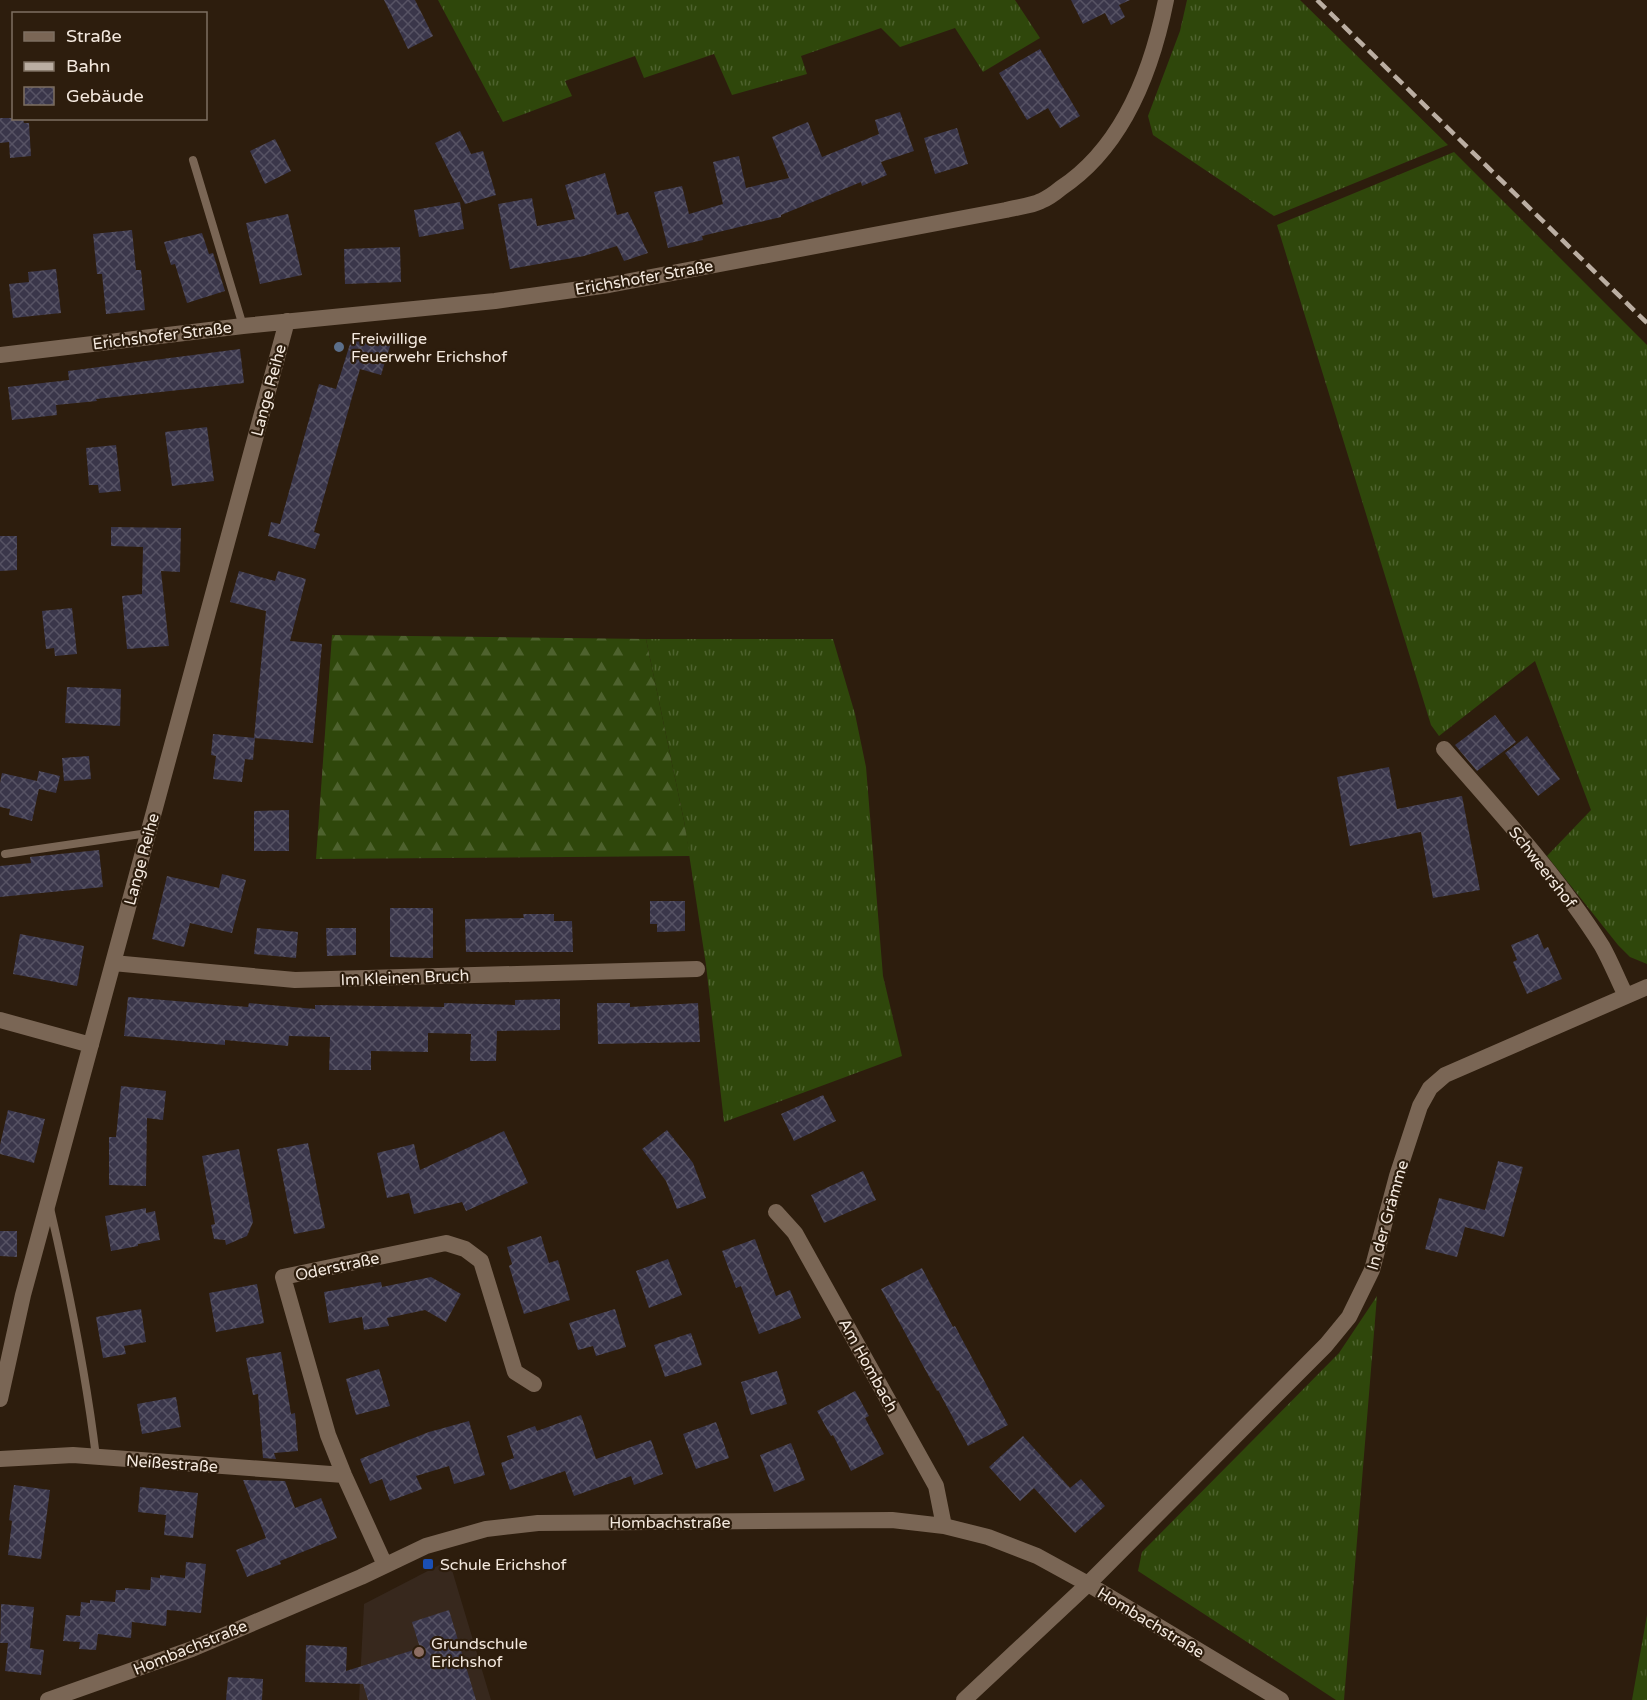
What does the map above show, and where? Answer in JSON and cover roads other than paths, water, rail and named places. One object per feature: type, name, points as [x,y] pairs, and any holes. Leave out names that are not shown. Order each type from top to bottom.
[{"type":"street","name":"Erichshofer Straße","points":[[0,355],[287,321],[495,302],[609,285],[1006,210],[1042,201],[1076,178],[1103,148],[1125,118],[1144,78],[1166,0]]},
{"type":"street","name":"Lange Reihe","points":[[0,1399],[23,1295],[287,321]]},
{"type":"street","name":"Schweershof","points":[[1444,749],[1501,814],[1574,905],[1603,948],[1626,996]]},
{"type":"street","name":"Im Kleinen Bruch","points":[[113,963],[295,980],[697,969]]},
{"type":"street","name":"In der Grämme","points":[[964,1700],[1088,1584],[1326,1345],[1348,1317],[1372,1270],[1397,1176],[1420,1106],[1430,1088],[1445,1075],[1647,987]]},
{"type":"street","points":[[0,1020],[90,1045]]},
{"type":"street","name":"Am Hombach","points":[[776,1212],[795,1233],[936,1486],[944,1526]]},
{"type":"street","name":"Oderstraße","points":[[385,1565],[344,1476],[328,1435],[283,1277],[446,1243],[465,1249],[481,1261],[515,1372],[534,1383]]},
{"type":"street","name":"Neißestraße","points":[[0,1459],[72,1455],[344,1476]]},
{"type":"street","name":"Hombachstraße","points":[[48,1700],[192,1649],[426,1546],[486,1529],[538,1522],[892,1520],[944,1526],[988,1537],[1037,1556],[1088,1584],[1281,1700]]},
{"type":"lane","points":[[193,160],[243,326]]},
{"type":"lane","points":[[5,854],[148,833]]},
{"type":"lane","points":[[48,1202],[64,1269],[90,1404],[96,1457]]},
{"type":"railway","points":[[1317,0],[1647,323]]},
{"type":"place","name":"Freiwillige Feuerwehr Erichshof","points":[[339,347]]},
{"type":"place","name":"Schule Erichshof","points":[[428,1564]]},
{"type":"place","name":"Grundschule Erichshof","points":[[419,1652]]}]
